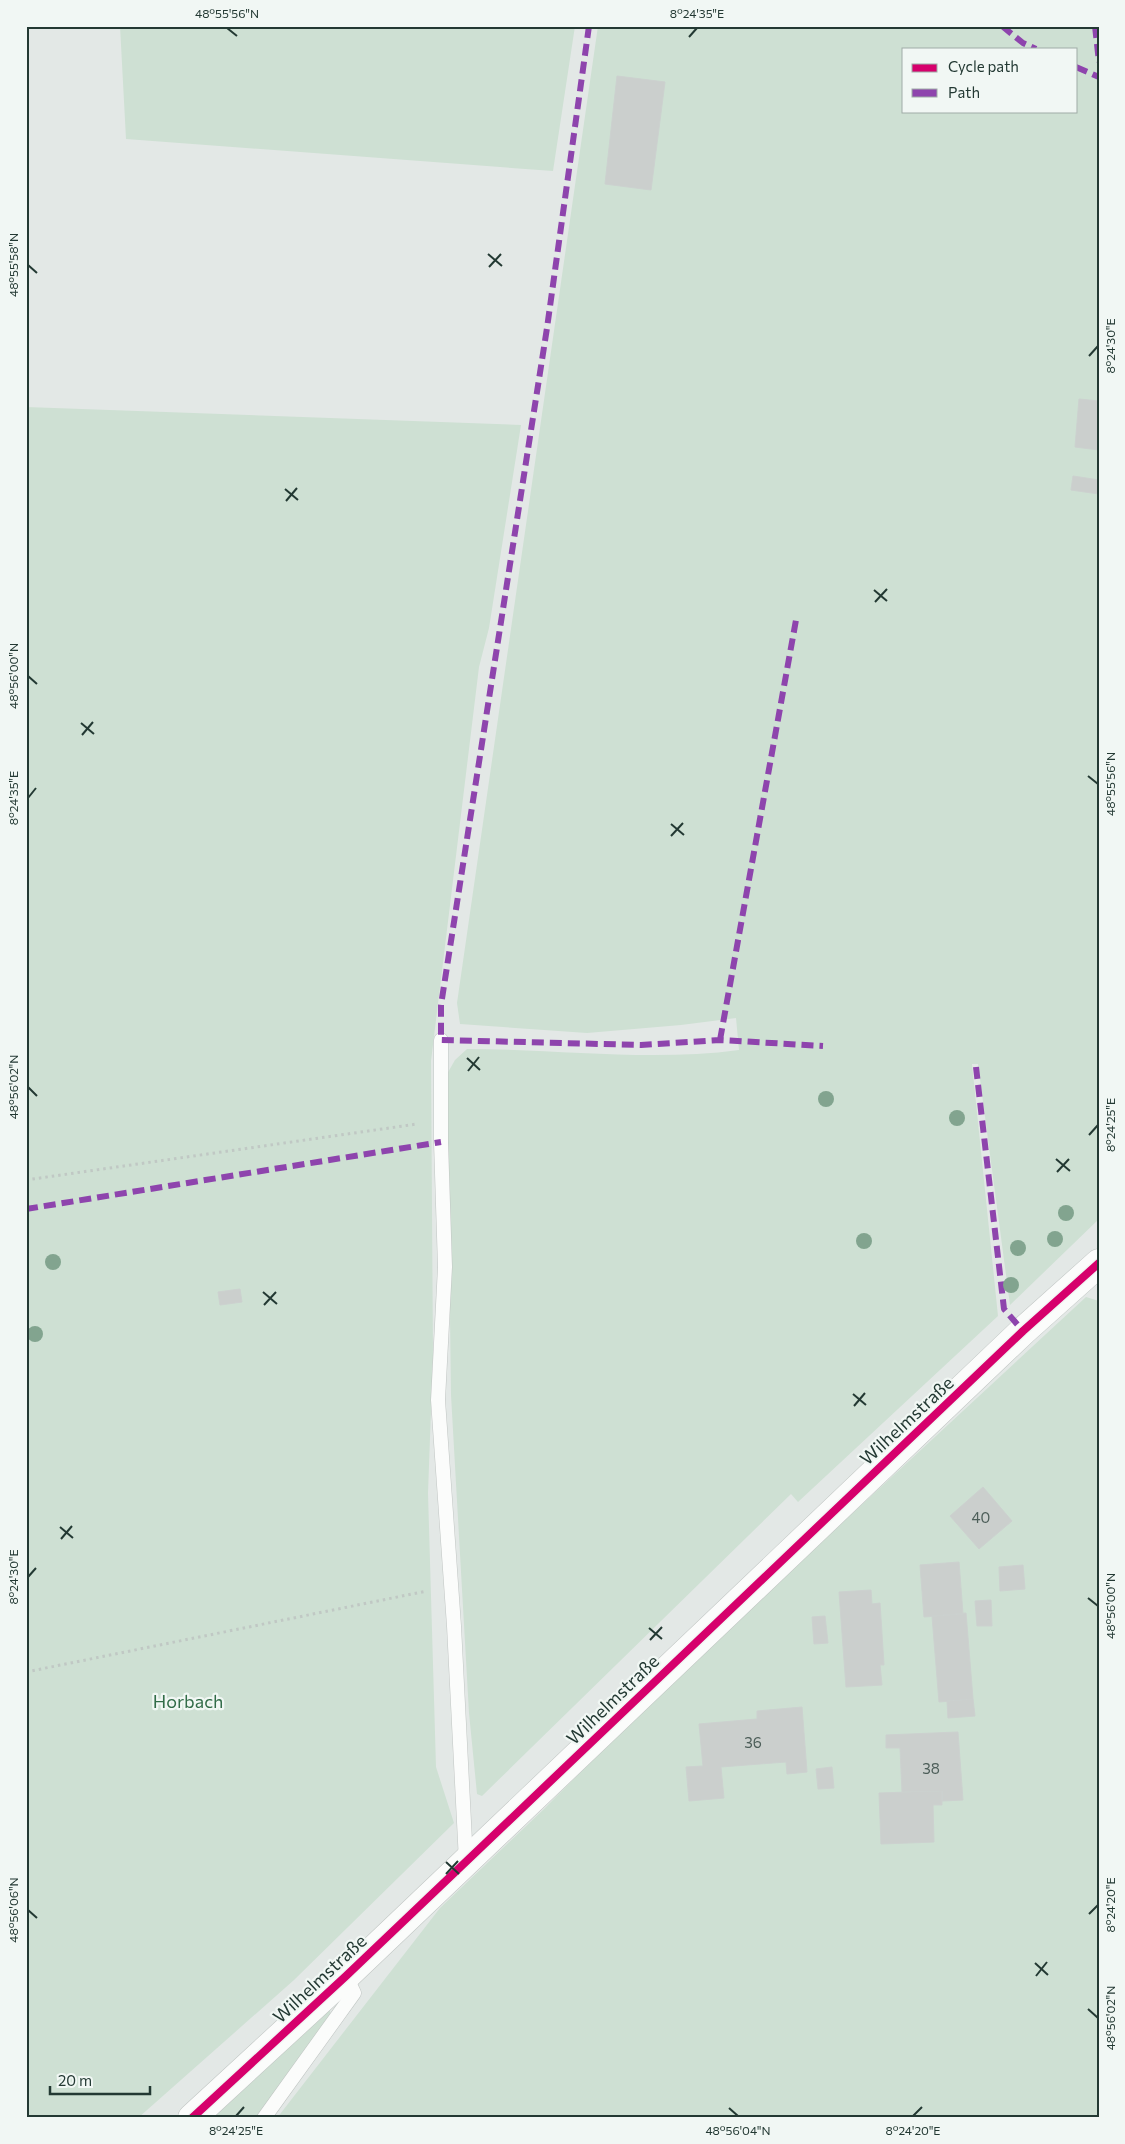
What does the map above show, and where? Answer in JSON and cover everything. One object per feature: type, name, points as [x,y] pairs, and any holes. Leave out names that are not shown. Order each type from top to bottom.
[{"type":"street","name":"Wilhelmstraße","points":[[192,2118],[346,1976],[1023,1331],[1099,1263]]},
{"type":"lane","points":[[441,1040],[445,1267],[438,1400],[451,1586],[466,1861]]},
{"type":"lane","points":[[264,2118],[354,1993],[346,1976]]},
{"type":"path","points":[[26,1180],[441,1121]]},
{"type":"path","points":[[26,1672],[451,1586]]},
{"type":"green space","points":[[120,26],[575,26],[553,171],[126,139]]},
{"type":"green space","points":[[598,26],[1099,26],[1099,1219],[1010,1305],[978,1064],[972,1064],[998,1316],[798,1502],[791,1494],[482,1796],[477,1794],[469,1713],[451,1395],[447,1074],[455,1060],[467,1049],[638,1055],[672,1055],[739,1050],[736,1018],[587,1033],[460,1024],[457,1003]]},
{"type":"green space","name":"Horbach","points":[[26,407],[521,425],[489,628],[479,667],[431,1061],[433,1355],[428,1493],[436,1767],[454,1823],[294,1980],[138,2118],[26,2118]]},
{"type":"green space","points":[[1086,1297],[1099,1301],[1099,2118],[277,2118],[440,1908],[544,1809],[666,1686]]},
{"type":"green space","points":[[329,2009],[331,2014],[256,2118],[213,2118]]},
{"type":"building","points":[[617,76],[665,82],[651,190],[605,184]]},
{"type":"building","points":[[1079,399],[1099,401],[1099,450],[1075,447]]},
{"type":"building","points":[[1073,476],[1099,480],[1099,494],[1071,490]]},
{"type":"building","points":[[240,1289],[242,1302],[220,1305],[218,1292]]},
{"type":"building","points":[[983,1487],[1012,1521],[979,1549],[950,1516]]},
{"type":"building","points":[[959,1562],[963,1614],[924,1617],[920,1565]]},
{"type":"building","points":[[1023,1565],[1025,1589],[1000,1591],[999,1567]]},
{"type":"building","points":[[871,1590],[872,1604],[880,1603],[884,1665],[880,1665],[882,1685],[846,1687],[839,1592]]},
{"type":"building","points":[[991,1600],[992,1626],[977,1626],[975,1601]]},
{"type":"building","points":[[966,1613],[973,1699],[939,1702],[932,1616]]},
{"type":"building","points":[[825,1616],[828,1643],[814,1644],[812,1617]]},
{"type":"building","points":[[973,1699],[975,1716],[948,1718],[947,1701]]},
{"type":"building","points":[[802,1707],[807,1772],[787,1774],[786,1762],[721,1767],[724,1798],[689,1801],[686,1767],[703,1766],[699,1724],[757,1719],[757,1711]]},
{"type":"building","points":[[958,1732],[963,1800],[942,1801],[942,1791],[902,1792],[900,1748],[886,1748],[886,1735]]},
{"type":"building","points":[[832,1767],[834,1788],[818,1789],[816,1769]]},
{"type":"building","points":[[942,1791],[942,1805],[933,1805],[934,1842],[881,1844],[879,1793]]},
{"type":"marked path","points":[[589,26],[547,328],[441,1005],[441,1040],[641,1045],[720,1040],[823,1046]]},
{"type":"marked path","points":[[1002,26],[1023,43],[1034,48]]},
{"type":"marked path","points":[[1095,26],[1099,62]]},
{"type":"marked path","points":[[1078,68],[1099,77]]},
{"type":"marked path","points":[[720,1040],[796,620]]},
{"type":"marked path","points":[[976,1067],[1004,1309],[1023,1331]]},
{"type":"marked path","points":[[26,1209],[441,1142]]},
{"type":"cycle path","points":[[192,2118],[346,1976],[1023,1331],[1099,1263]]}]
